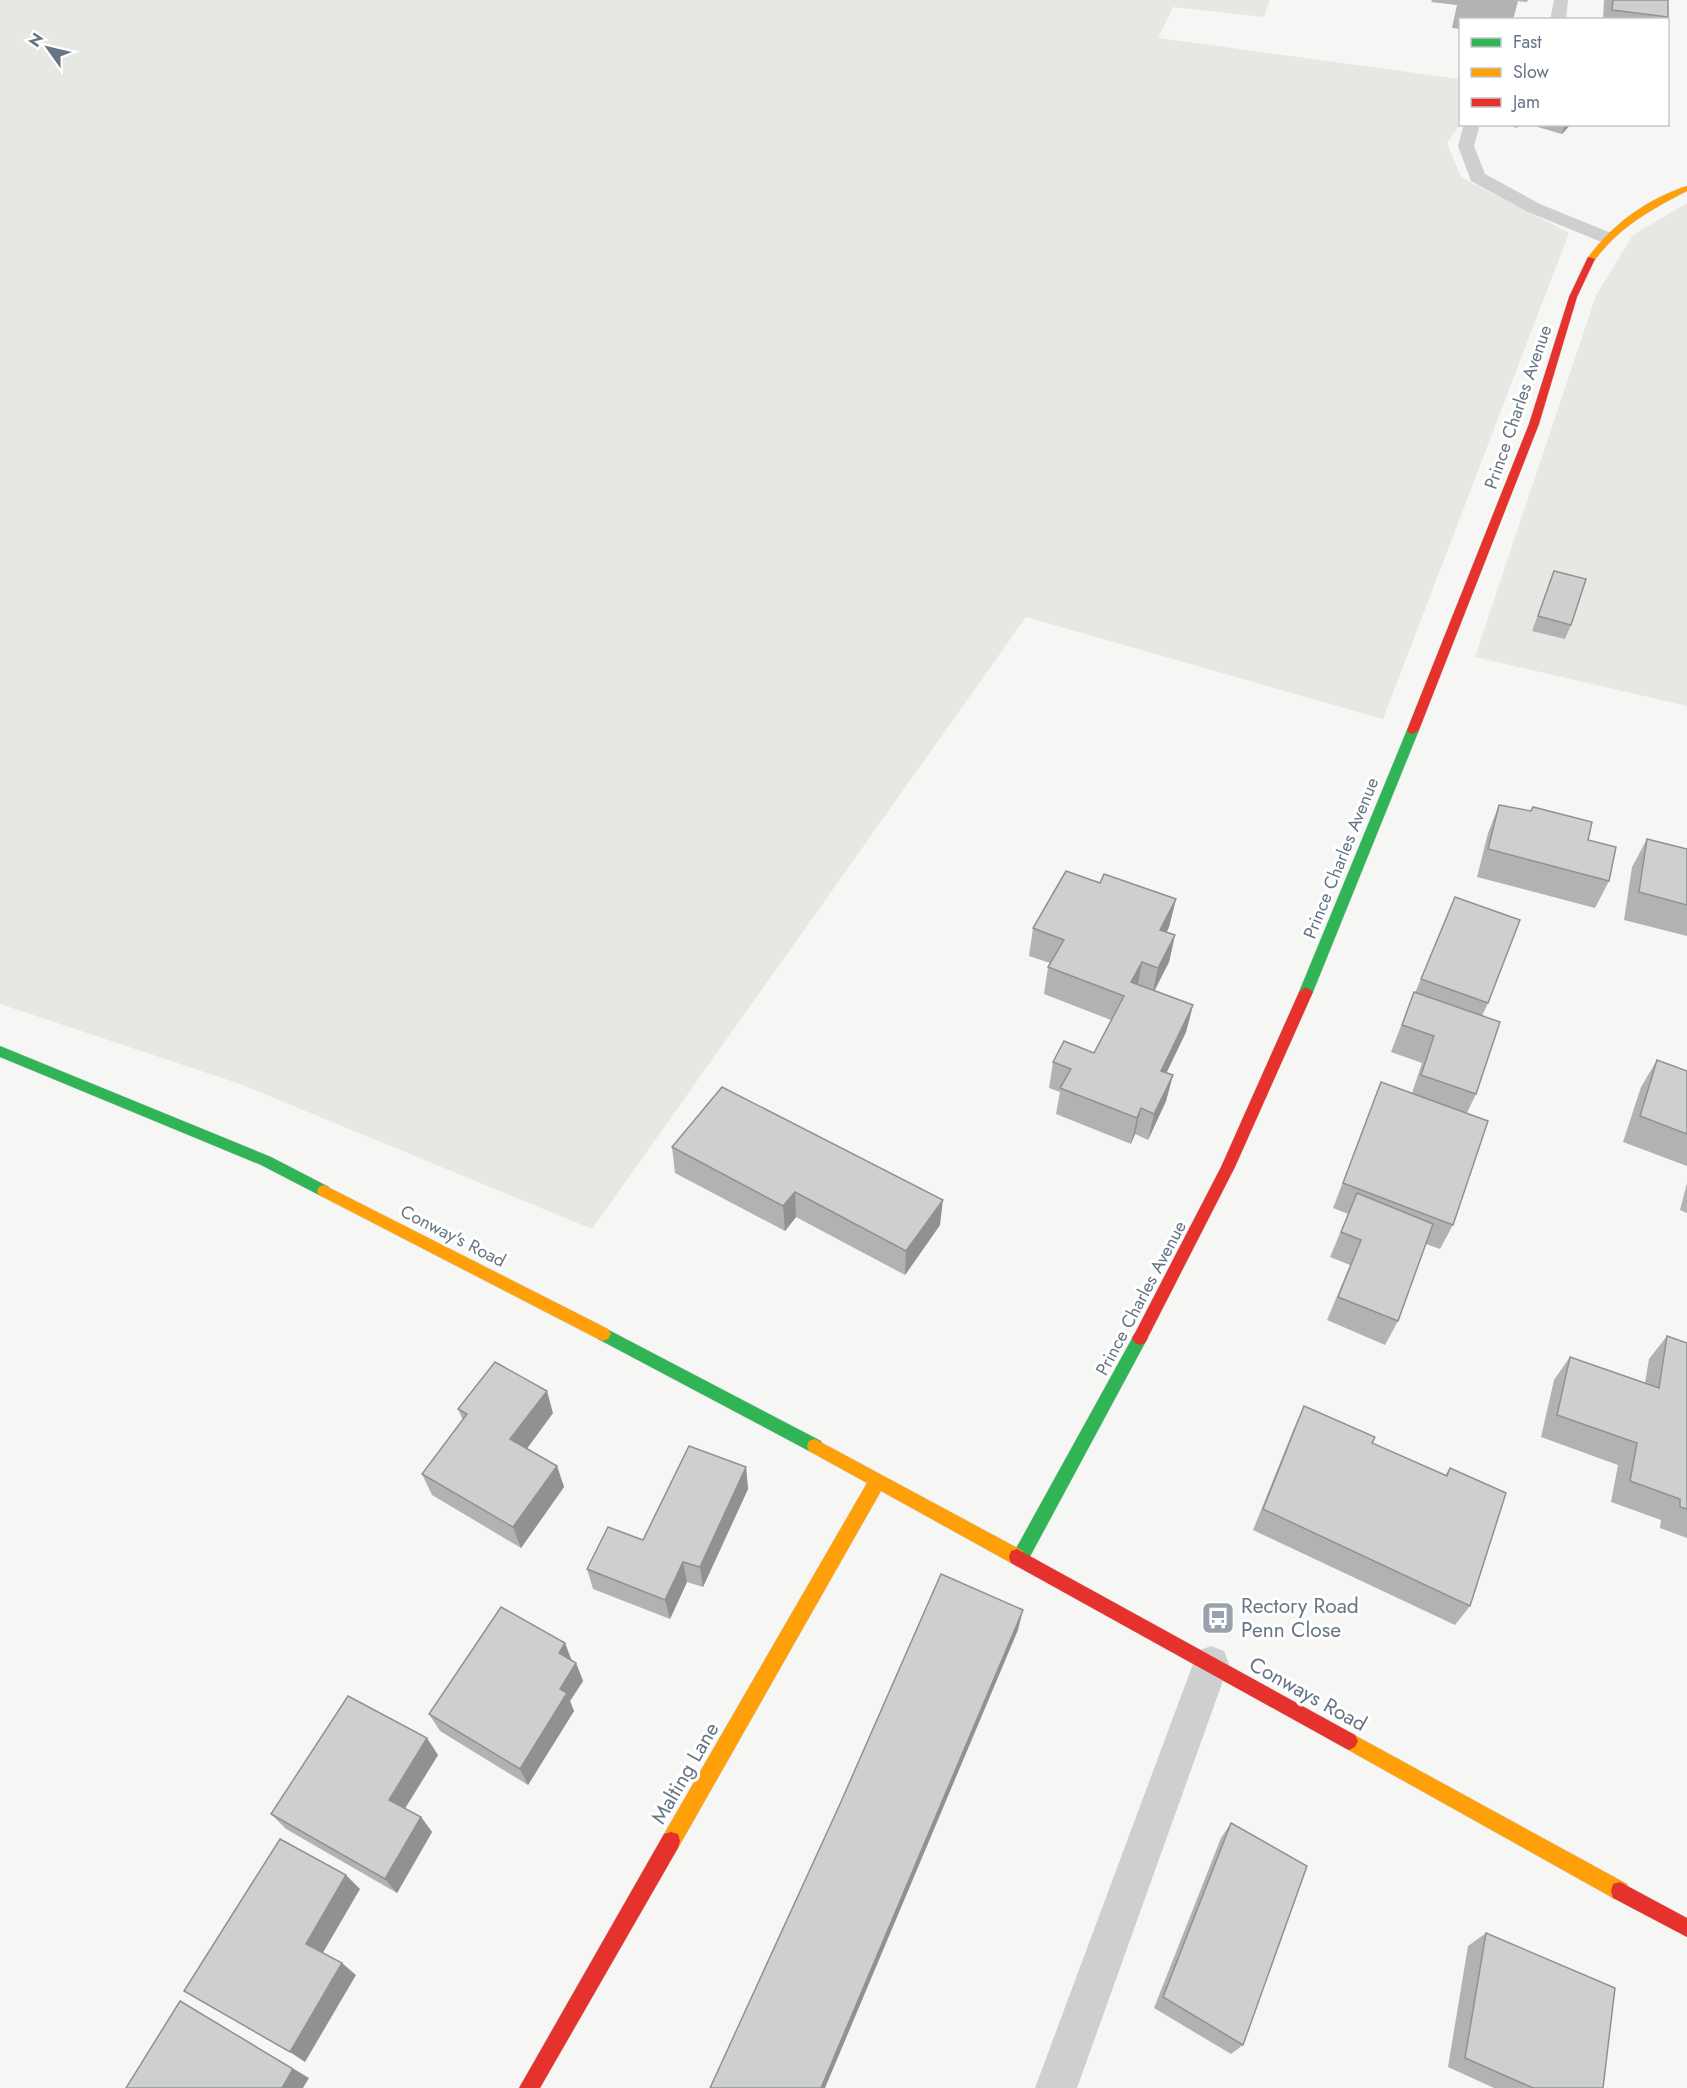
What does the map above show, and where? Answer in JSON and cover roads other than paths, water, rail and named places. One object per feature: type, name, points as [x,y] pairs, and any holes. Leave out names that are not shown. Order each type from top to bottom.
[{"type":"street","name":"Prince Charles Avenue","points":[[1020,1558],[1192,1243],[1273,1073],[1458,621],[1526,446],[1573,297],[1590,260],[1605,237],[1635,214],[1687,188]]},
{"type":"street","name":"Conway's Road","points":[[0,1051],[266,1161],[553,1307],[878,1480]]},
{"type":"street","name":"Conways Road","points":[[878,1480],[1687,1928]]},
{"type":"street","name":"Malting Lane","points":[[529,2088],[878,1480]]},
{"type":"lane","points":[[1558,18],[1561,0]]},
{"type":"lane","points":[[1471,126],[1466,146],[1477,177],[1534,208],[1605,237]]},
{"type":"lane","points":[[1056,2088],[1211,1664]]},
{"type":"place","name":"Rectory Road Penn Close","points":[[1218,1618]]}]
